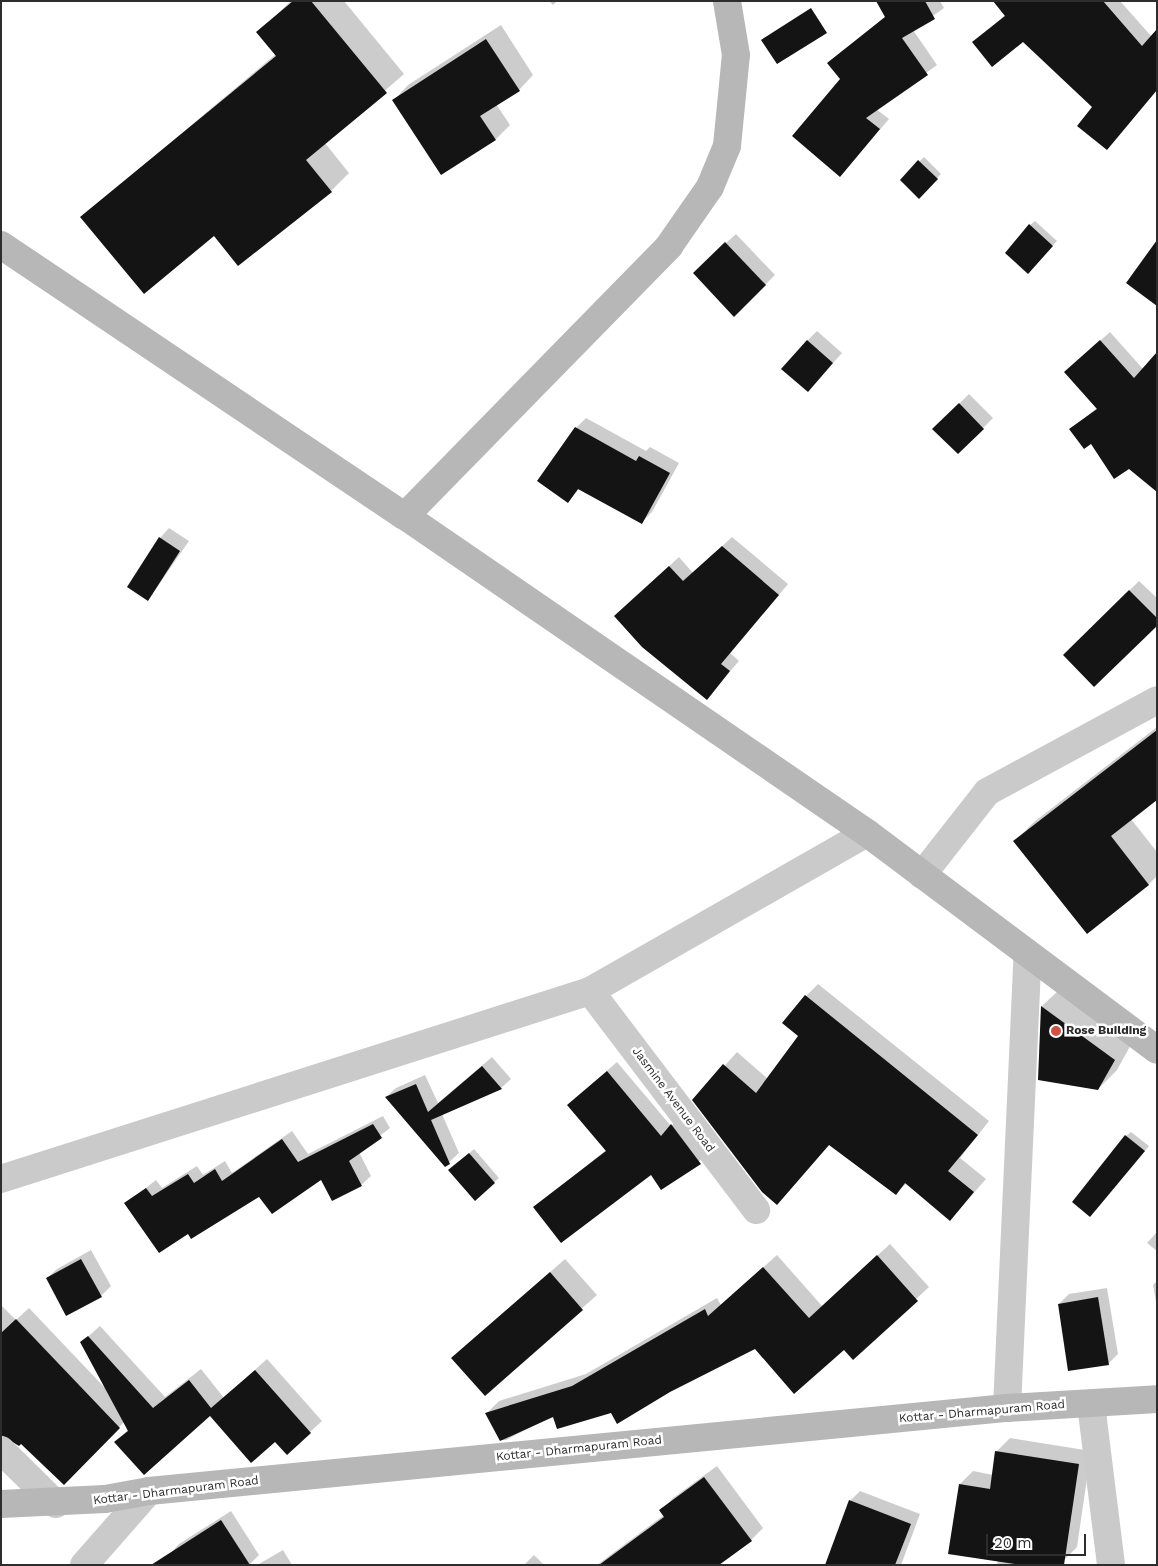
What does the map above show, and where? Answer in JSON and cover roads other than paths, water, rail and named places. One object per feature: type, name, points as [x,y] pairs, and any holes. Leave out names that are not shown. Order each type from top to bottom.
[{"type":"street","points":[[405,516],[669,246],[710,187],[727,146],[736,56],[727,1]]},
{"type":"street","points":[[1,246],[405,516],[867,833],[1157,1050]]},
{"type":"street","points":[[922,874],[987,792],[1157,700]]},
{"type":"street","points":[[1,1179],[590,991],[867,833]]},
{"type":"street","points":[[1008,1408],[1028,954]]},
{"type":"street","name":"Jasmine Avenue Road","points":[[590,991],[756,1210]]},
{"type":"street","name":"Kottar - Dharmapuram Road","points":[[1,1504],[56,1504],[149,1491],[1008,1408],[1157,1399]]},
{"type":"street","points":[[1091,1404],[1111,1565]]},
{"type":"street","points":[[1,1450],[56,1504]]},
{"type":"street","points":[[97,1560],[149,1491]]},
{"type":"place","name":"Rose Building","points":[[1056,1031]]}]
